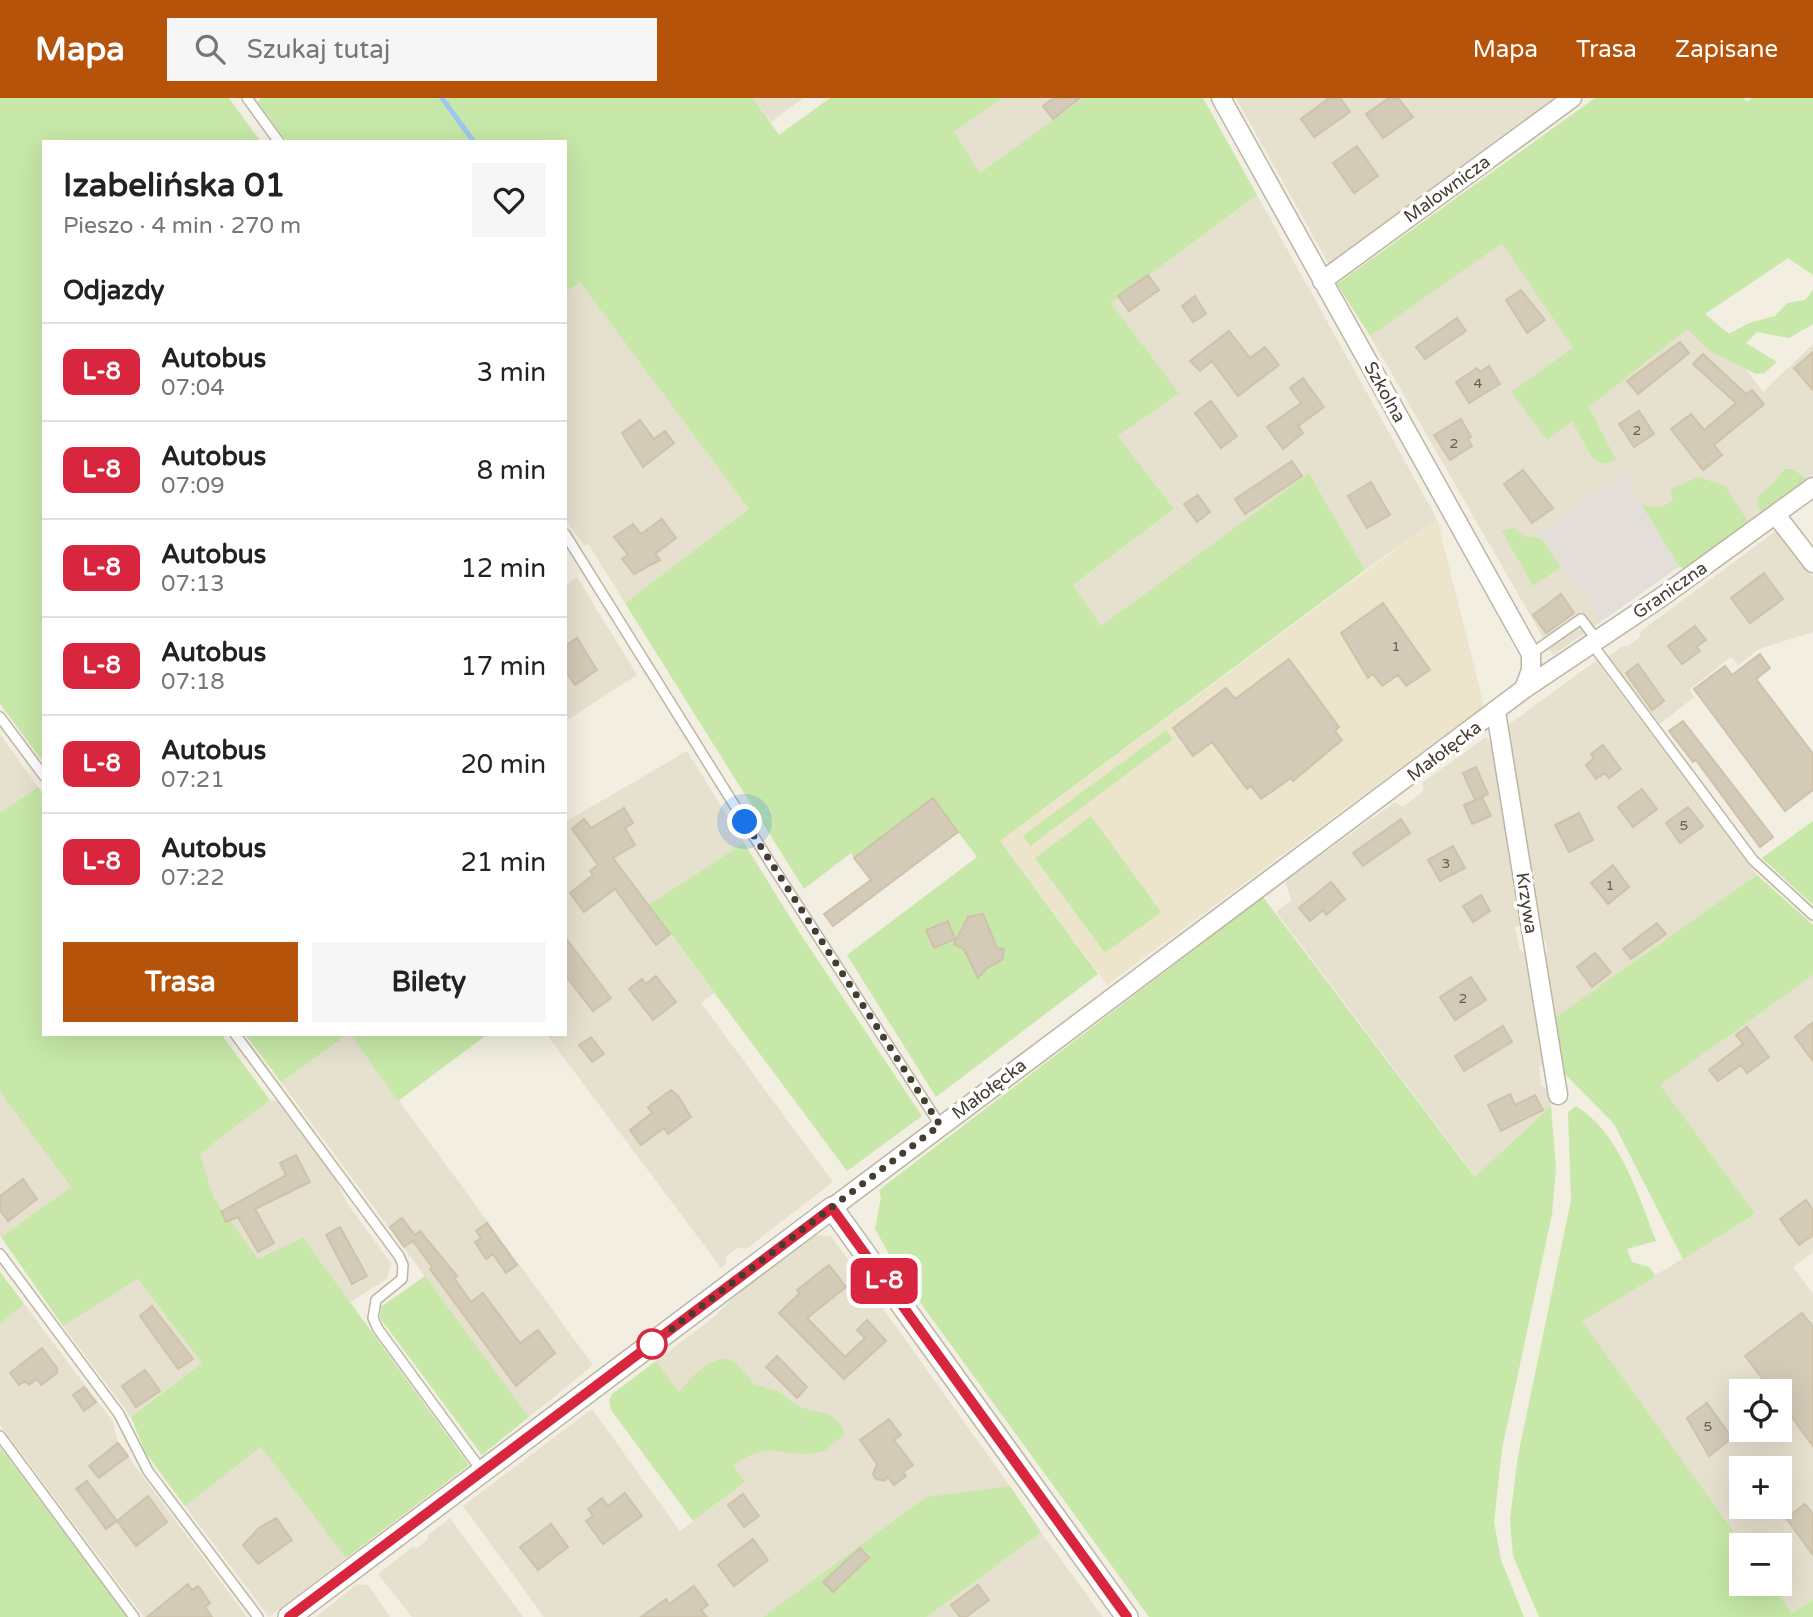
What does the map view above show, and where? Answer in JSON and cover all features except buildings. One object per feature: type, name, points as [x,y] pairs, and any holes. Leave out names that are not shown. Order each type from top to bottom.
[{"type":"street","name":"Szkolna","points":[[1221,98],[1531,654]]},
{"type":"street","name":"Malownicza","points":[[1322,281],[1572,98]]},
{"type":"street","name":"Graniczna","points":[[1524,689],[1813,487]]},
{"type":"street","points":[[1776,515],[1813,563]]},
{"type":"street","points":[[1524,689],[1531,670],[1531,654]]},
{"type":"street","name":"Małołęcka","points":[[293,1616],[940,1125],[1524,689]]},
{"type":"street","name":"Krzywa","points":[[1496,712],[1558,1095]]},
{"type":"street","points":[[832,1208],[1127,1617]]},
{"type":"lane","points":[[247,98],[278,140]]},
{"type":"lane","points":[[567,537],[765,855],[940,1125]]},
{"type":"lane","points":[[1531,654],[1581,619],[1594,641],[1753,860],[1813,915]]},
{"type":"lane","points":[[0,717],[42,773]]},
{"type":"lane","points":[[236,1036],[399,1256],[403,1265],[402,1279],[376,1300],[373,1308],[377,1329],[482,1471]]},
{"type":"lane","points":[[0,1254],[119,1414],[148,1471],[258,1617]]},
{"type":"lane","points":[[0,1436],[134,1617]]},
{"type":"shaded area","points":[[753,98],[803,98],[771,122]]},
{"type":"shaded area","points":[[1002,98],[1084,98],[980,173],[954,132]]},
{"type":"shaded area","points":[[1236,98],[1558,98],[1330,266]]},
{"type":"shaded area","points":[[1257,195],[1437,519],[1365,570],[1309,473],[1101,626],[1073,585],[1174,509],[1118,436],[1179,393],[1111,303]]},
{"type":"shaded area","points":[[1502,242],[1573,348],[1705,315],[1763,392],[1813,344],[1813,474],[1686,570],[1679,566],[1622,473],[1538,534],[1602,621],[1553,655],[1370,336]]},
{"type":"shaded area","points":[[580,281],[749,509],[625,603],[588,544],[585,546],[567,522],[567,291]]},
{"type":"shaded area","points":[[1622,472],[1680,566],[1602,621],[1538,534]]},
{"type":"shaded area","points":[[1437,519],[1484,706],[1107,985],[1000,841]]},
{"type":"shaded area","points":[[1777,530],[1813,577],[1813,632],[1759,649],[1738,665],[1731,657],[1689,690],[1694,697],[1660,724],[1608,657],[1640,637],[1641,631]]},
{"type":"shaded area","points":[[577,577],[637,675],[569,719],[567,716],[567,584]]},
{"type":"shaded area","points":[[1596,661],[1757,875],[1553,1019],[1544,955],[1548,951],[1538,920],[1508,725]]},
{"type":"shaded area","points":[[0,734],[38,787],[0,813]]},
{"type":"shaded area","points":[[1486,737],[1494,747],[1522,925],[1515,927],[1520,950],[1527,954],[1545,1062],[1539,1067],[1541,1085],[1549,1091],[1551,1106],[1476,1177],[1276,912],[1291,900],[1285,881],[1395,802],[1403,807],[1424,790],[1422,783]]},
{"type":"shaded area","points":[[687,751],[744,843],[649,906],[714,993],[701,1003],[833,1182],[746,1249],[740,1247],[732,1252],[726,1257],[727,1263],[721,1268],[547,1036],[567,1036],[567,821]]},
{"type":"shaded area","points":[[1813,975],[1813,1252],[1793,1267],[1813,1294],[1813,1600],[1792,1613],[1780,1596],[1792,1596],[1792,1533],[1734,1533],[1581,1321],[1754,1215],[1659,1085]]},
{"type":"shaded area","points":[[347,1036],[351,1036],[593,1365],[529,1417],[281,1082]]},
{"type":"shaded area","points":[[0,1092],[71,1187],[1,1237],[0,1235]]},
{"type":"shaded area","points":[[270,1100],[280,1102],[331,1170],[348,1205],[391,1263],[387,1279],[349,1303],[303,1239],[258,1260],[213,1199],[200,1154]]},
{"type":"shaded area","points":[[813,1235],[831,1236],[1010,1486],[926,1497],[763,1617],[544,1617],[463,1506],[592,1409],[680,1531],[744,1483],[656,1361],[714,1317],[747,1284]]},
{"type":"shaded area","points":[[138,1279],[202,1363],[131,1417],[63,1326]]},
{"type":"shaded area","points":[[24,1304],[113,1422],[118,1443],[247,1617],[144,1617],[0,1425],[0,1324]]},
{"type":"shaded area","points":[[261,1447],[346,1558],[269,1617],[185,1506]]},
{"type":"shaded area","points":[[450,1518],[523,1617],[412,1617],[378,1574],[413,1547],[417,1548],[428,1539],[428,1535]]},
{"type":"shaded area","points":[[1041,1532],[1103,1617],[927,1617]]},
{"type":"shaded area","points":[[357,1584],[368,1585],[390,1617],[316,1617]]},
{"type":"green space","points":[[0,98],[229,98],[260,140],[42,140],[42,760],[0,704]]},
{"type":"green space","points":[[260,98],[753,98],[779,135],[830,98],[1002,98],[954,132],[980,173],[1084,98],[1203,98],[1257,195],[1111,303],[1179,393],[1118,436],[1174,509],[1073,585],[1101,626],[1309,473],[1365,570],[1000,841],[1098,974],[936,1097],[847,955],[977,857],[933,799],[854,858],[851,853],[804,889],[625,603],[749,509],[580,282],[567,291],[567,140],[286,140],[258,103]]},
{"type":"green space","points":[[1595,98],[1743,98],[1747,102],[1752,98],[1813,98],[1813,275],[1788,258],[1705,314],[1729,334],[1749,323],[1775,316],[1787,303],[1805,300],[1813,290],[1813,324],[1789,338],[1757,332],[1746,343],[1777,362],[1764,373],[1756,374],[1710,351],[1687,329],[1589,407],[1616,460],[1603,464],[1593,459],[1572,421],[1547,440],[1511,392],[1573,348],[1502,243],[1370,336],[1337,284]]},
{"type":"green space","points":[[1784,469],[1792,469],[1807,479],[1762,512],[1757,504],[1758,496],[1774,483]]},
{"type":"green space","points":[[1698,477],[1725,486],[1749,523],[1686,570],[1679,566],[1641,504],[1660,508],[1673,501],[1671,489]]},
{"type":"green space","points":[[1514,528],[1525,537],[1541,538],[1561,567],[1533,586],[1502,531]]},
{"type":"green space","points":[[1166,730],[1173,739],[1030,846],[1023,836]]},
{"type":"green space","points":[[38,787],[42,792],[42,1036],[222,1036],[270,1100],[200,1154],[214,1199],[258,1259],[303,1238],[469,1465],[346,1558],[261,1447],[185,1506],[145,1452],[131,1417],[202,1363],[138,1279],[63,1326],[1,1237],[71,1187],[0,1092],[0,813]]},
{"type":"green space","points":[[1091,816],[1161,912],[1105,953],[1035,858]]},
{"type":"green space","points":[[1813,821],[1813,905],[1762,858]]},
{"type":"green space","points":[[744,843],[801,935],[922,1116],[847,1171],[649,905]]},
{"type":"green space","points":[[1757,875],[1813,925],[1813,975],[1660,1085],[1755,1214],[1683,1259],[1614,1124],[1562,1071],[1553,1019]]},
{"type":"green space","points":[[1263,897],[1475,1177],[1551,1106],[1556,1167],[1552,1214],[1502,1449],[1494,1522],[1501,1560],[1524,1617],[1149,1617],[903,1279],[875,1229],[881,1197],[879,1190]]},
{"type":"green space","points":[[246,1036],[346,1036],[281,1082]]},
{"type":"green space","points":[[351,1036],[485,1036],[398,1101]]},
{"type":"green space","points":[[1576,1106],[1605,1132],[1616,1148],[1656,1241],[1627,1249],[1632,1262],[1649,1267],[1656,1276],[1582,1321],[1734,1533],[1729,1533],[1729,1596],[1780,1596],[1792,1613],[1813,1600],[1813,1617],[1539,1617],[1513,1556],[1510,1519],[1518,1456],[1571,1200],[1568,1112]]},
{"type":"green space","points":[[0,1272],[24,1304],[0,1324]]},
{"type":"green space","points":[[425,1276],[529,1417],[482,1455],[380,1318],[381,1307]]},
{"type":"green space","points":[[725,1358],[737,1364],[754,1384],[777,1391],[799,1407],[828,1414],[838,1421],[845,1434],[824,1451],[816,1453],[766,1451],[746,1457],[733,1466],[745,1482],[693,1521],[611,1410],[609,1401],[612,1394],[656,1361],[679,1392],[705,1367]]},
{"type":"green space","points":[[0,1447],[127,1617],[0,1617]]},
{"type":"green space","points":[[1010,1486],[1041,1532],[927,1617],[763,1617],[926,1497]]},
{"type":"waterway","points":[[442,98],[473,140]]},
{"type":"bus line","name":"L-8","points":[[289,1617],[832,1208],[1127,1617]]},
{"type":"route","points":[[652,1344],[940,1125],[745,822]]}]
